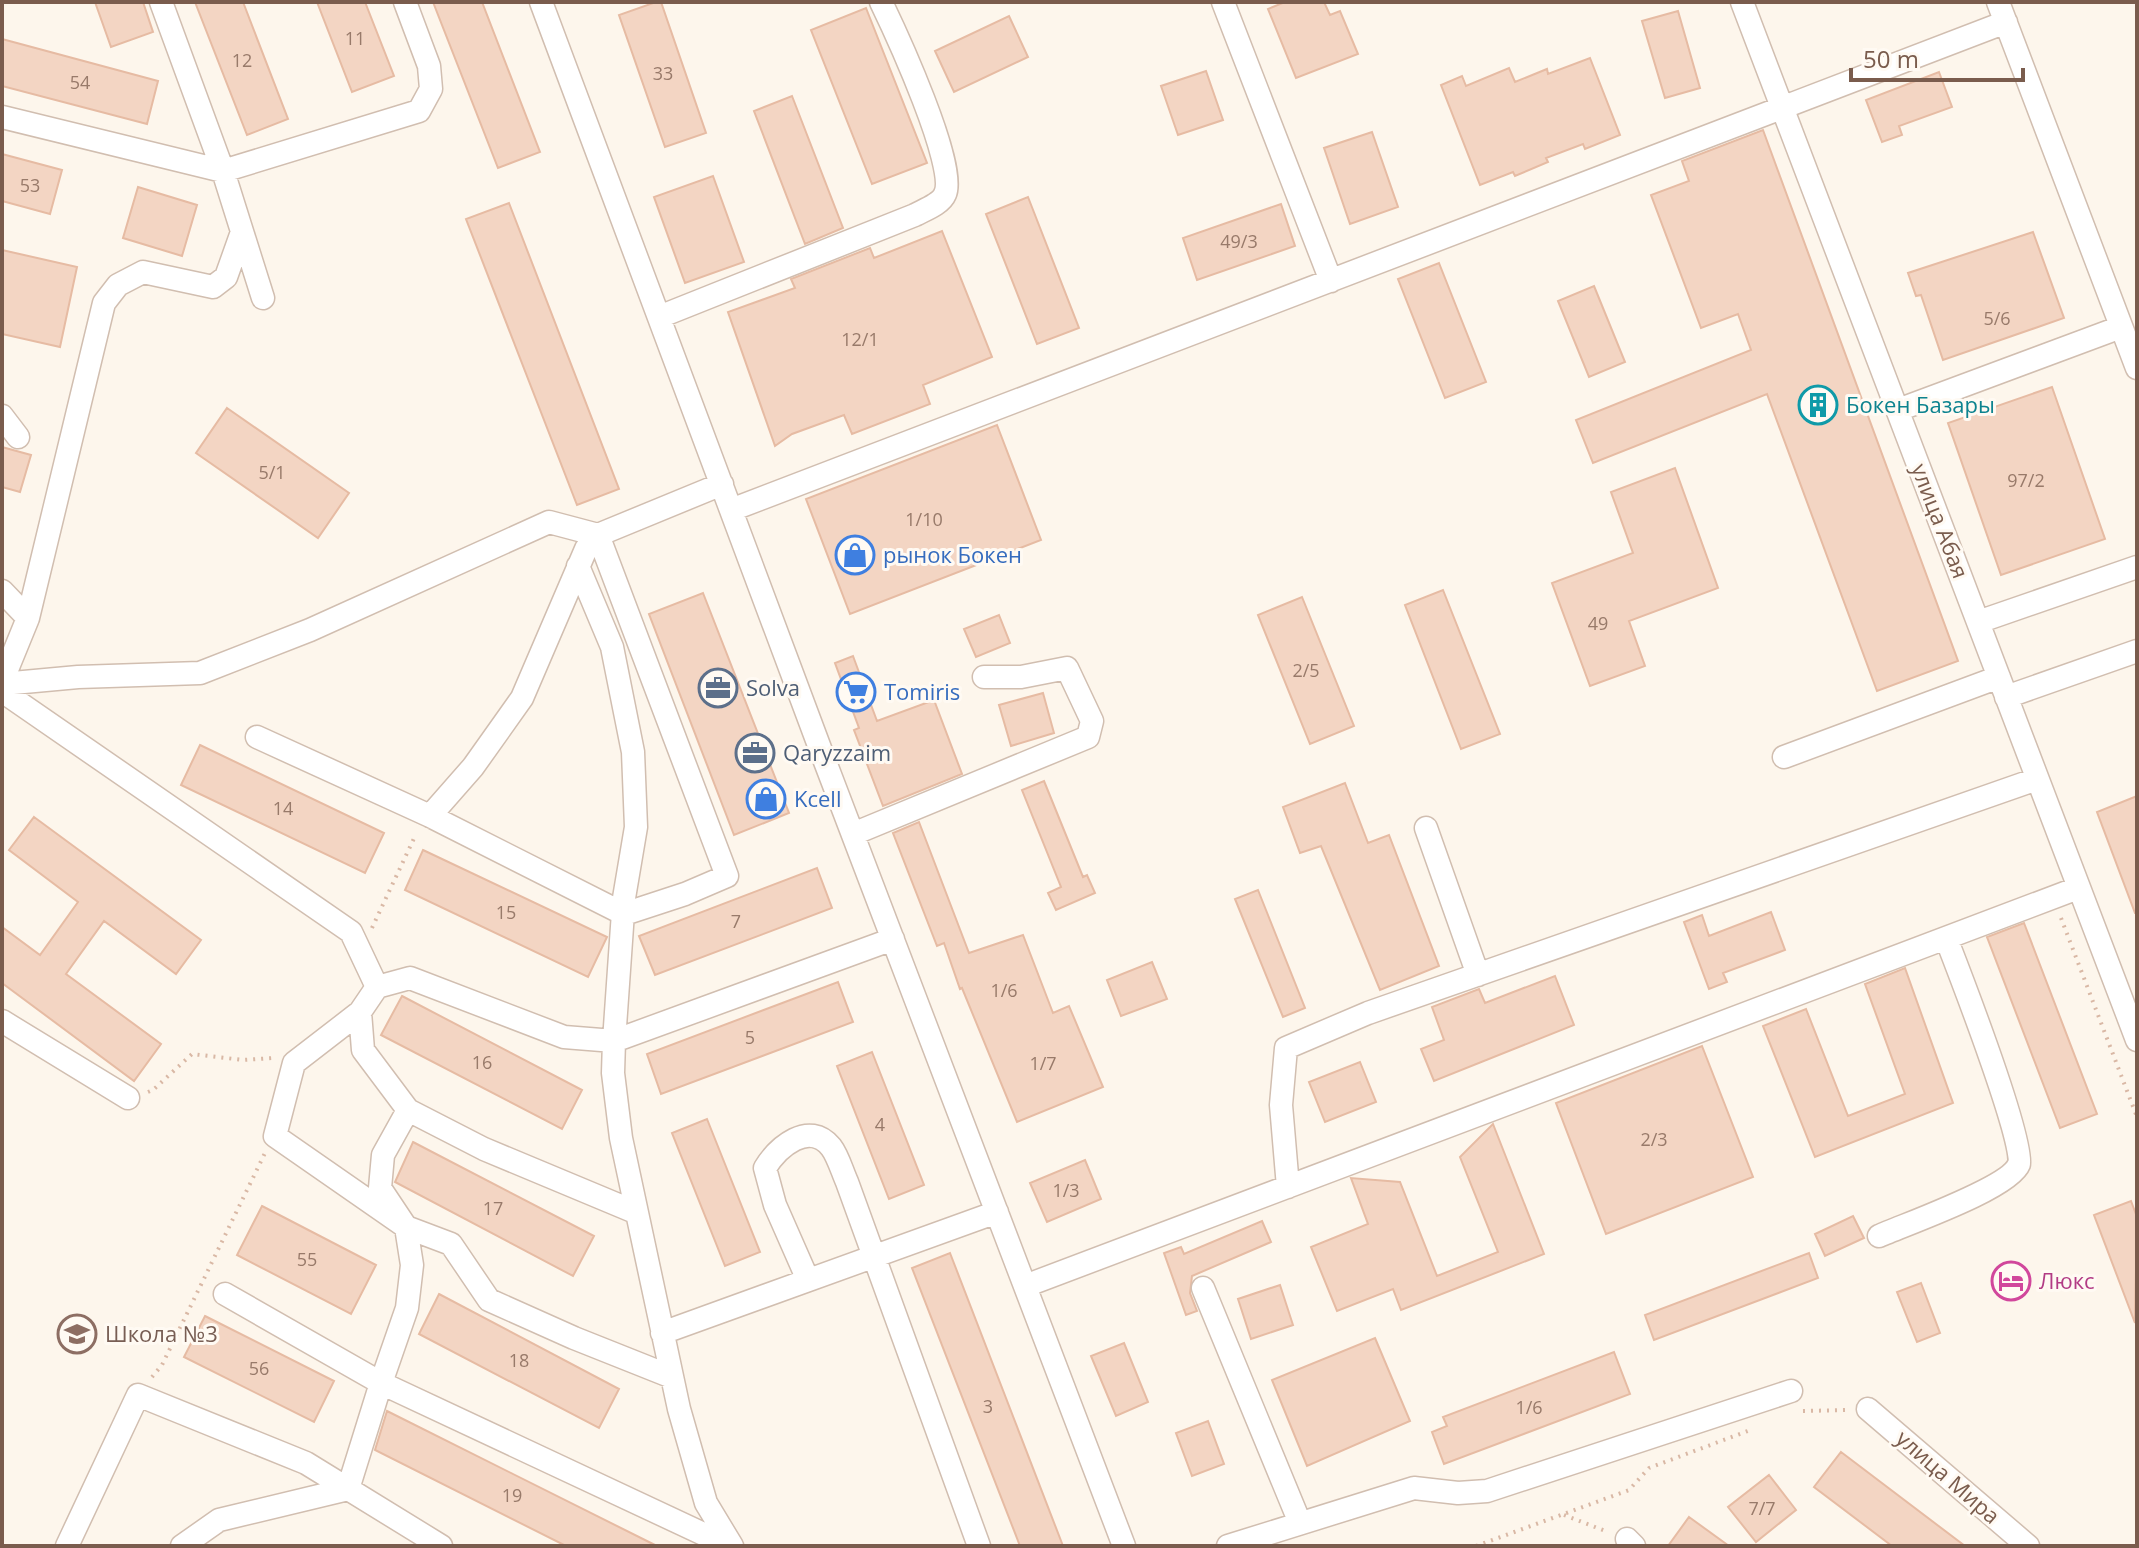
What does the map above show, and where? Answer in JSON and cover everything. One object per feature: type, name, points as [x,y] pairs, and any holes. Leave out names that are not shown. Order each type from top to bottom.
[{"type":"street","points":[[161,2],[223,171],[263,298]]},
{"type":"street","points":[[2,117],[223,171],[419,111],[431,89],[429,66],[405,2]]},
{"type":"street","points":[[541,2],[1124,1546]]},
{"type":"street","points":[[659,317],[901,221],[940,201],[946,193],[948,175],[938,141],[903,49],[881,2]]},
{"type":"street","points":[[1223,2],[1331,281]]},
{"type":"street","name":"улица Абая","points":[[1742,2],[2137,1040]]},
{"type":"street","points":[[731,510],[1784,106],[2002,12],[2137,368]]},
{"type":"street","points":[[2,675],[28,618],[104,303],[118,285],[143,272],[213,287],[226,277],[242,232]]},
{"type":"street","points":[[1898,410],[2121,327]]},
{"type":"street","points":[[2,416],[18,437]]},
{"type":"street","points":[[430,816],[473,767],[522,698],[578,566],[586,549],[598,535],[722,484]]},
{"type":"street","points":[[2,684],[78,677],[200,673],[310,630],[549,522],[598,535]]},
{"type":"street","points":[[257,737],[430,816],[624,914],[727,876],[598,535]]},
{"type":"street","points":[[578,566],[612,647],[633,752],[636,827],[624,914],[614,1041],[616,1099],[635,1212],[672,1377],[706,1503],[730,1546]]},
{"type":"street","points":[[1978,622],[2137,567]]},
{"type":"street","points":[[2,591],[28,618]]},
{"type":"street","points":[[1784,757],[2002,687],[2137,651]]},
{"type":"street","points":[[853,834],[1088,737],[1092,721],[1067,668],[1021,677],[984,677]]},
{"type":"street","points":[[2,691],[351,932],[377,987]]},
{"type":"street","points":[[1288,1187],[1281,1105],[1286,1048],[1368,1013],[2037,779]]},
{"type":"street","points":[[1426,828],[1478,975]]},
{"type":"street","points":[[1025,1286],[2078,888]]},
{"type":"street","points":[[1879,1236],[1984,1191],[2008,1177],[2019,1165],[2020,1153],[2008,1110],[1946,938]]},
{"type":"street","points":[[672,1377],[489,1300],[451,1244],[406,1227],[275,1136],[294,1063],[360,1012],[377,987],[410,978],[564,1037],[614,1041],[893,939]]},
{"type":"street","points":[[360,1012],[363,1050],[408,1110],[484,1149],[635,1212]]},
{"type":"street","points":[[2,1021],[128,1098]]},
{"type":"street","points":[[348,1489],[407,1308],[412,1265],[406,1227],[380,1188],[383,1155],[408,1110]]},
{"type":"street","points":[[808,1280],[775,1205],[765,1168],[775,1152],[797,1137],[817,1137],[831,1147],[847,1182],[979,1546]]},
{"type":"street","points":[[662,1333],[997,1212]]},
{"type":"street","points":[[1203,1288],[1300,1523]]},
{"type":"street","points":[[225,1294],[381,1383],[730,1546]]},
{"type":"street","points":[[67,1546],[138,1395],[306,1463],[441,1546]]},
{"type":"street","points":[[1228,1546],[1414,1488],[1458,1493],[1487,1491],[1796,1401]]},
{"type":"street","name":"улица Мира","points":[[1868,1409],[2028,1546]]},
{"type":"street","points":[[182,1546],[219,1520],[348,1489]]},
{"type":"path","points":[[361,952],[416,835],[430,816]]},
{"type":"path","points":[[2053,897],[2137,1117]]},
{"type":"path","points":[[128,1098],[153,1090],[192,1054],[243,1060],[275,1057]]},
{"type":"path","points":[[138,1395],[162,1365],[259,1163],[275,1136]]},
{"type":"path","points":[[1796,1401],[1868,1409]]},
{"type":"path","points":[[1476,1546],[1629,1490],[1649,1468],[1760,1427]]},
{"type":"path","points":[[1562,1514],[1631,1543]]},
{"type":"building","points":[[95,2],[143,2],[153,32],[111,47]]},
{"type":"building","points":[[195,2],[243,2],[288,119],[247,135]]},
{"type":"building","points":[[317,2],[365,2],[394,76],[352,92]]},
{"type":"building","points":[[433,2],[482,2],[540,152],[498,168]]},
{"type":"building","points":[[661,2],[706,133],[665,147],[619,15]]},
{"type":"building","points":[[1285,2],[1324,2],[1330,15],[1340,11],[1358,54],[1296,78],[1268,9]]},
{"type":"building","points":[[866,8],[927,163],[872,184],[811,30]]},
{"type":"building","points":[[1678,11],[1700,88],[1665,98],[1642,21]]},
{"type":"building","points":[[1009,16],[1028,57],[954,92],[935,51]]},
{"type":"building","points":[[2,39],[158,81],[147,124],[2,86]]},
{"type":"building","points":[[1590,58],[1620,135],[1585,149],[1583,144],[1546,158],[1548,162],[1515,176],[1513,172],[1480,185],[1441,85],[1462,76],[1466,86],[1509,68],[1515,82],[1547,69],[1548,74]]},
{"type":"building","points":[[1206,71],[1223,120],[1178,135],[1161,86]]},
{"type":"building","points":[[1939,72],[1952,107],[1899,126],[1902,135],[1882,142],[1866,100]]},
{"type":"building","points":[[792,96],[843,228],[805,244],[754,111]]},
{"type":"building","name":"Бокен Базары","points":[[1763,130],[1958,661],[1877,691],[1767,394],[1593,463],[1576,420],[1751,350],[1738,314],[1701,328],[1651,195],[1689,181],[1682,161]]},
{"type":"building","points":[[1372,132],[1398,207],[1350,224],[1324,148]]},
{"type":"building","points":[[2,154],[62,170],[50,214],[2,201]]},
{"type":"building","points":[[713,176],[744,262],[685,283],[654,197]]},
{"type":"building","points":[[138,187],[197,205],[182,256],[123,238]]},
{"type":"building","points":[[1028,197],[1079,328],[1037,344],[986,214]]},
{"type":"building","points":[[509,203],[619,489],[577,505],[466,219]]},
{"type":"building","points":[[1281,204],[1295,246],[1197,280],[1183,238]]},
{"type":"building","points":[[942,231],[992,357],[923,385],[930,404],[852,434],[844,415],[792,434],[775,446],[728,312],[795,288],[791,279],[870,248],[874,258]]},
{"type":"building","points":[[2033,232],[2064,318],[1943,360],[1921,295],[1916,296],[1908,273]]},
{"type":"building","points":[[2,250],[77,267],[60,347],[2,334]]},
{"type":"building","points":[[1439,263],[1486,382],[1445,398],[1398,279]]},
{"type":"building","points":[[1594,286],[1625,362],[1589,377],[1558,301]]},
{"type":"building","points":[[2052,387],[2105,539],[2001,575],[1948,423]]},
{"type":"building","points":[[227,408],[349,493],[318,538],[196,453]]},
{"type":"building","points":[[997,425],[1041,540],[850,614],[806,499]]},
{"type":"building","points":[[2,447],[31,455],[20,492],[2,487]]},
{"type":"building","points":[[1675,468],[1718,588],[1629,621],[1645,666],[1590,686],[1552,583],[1633,553],[1611,492]]},
{"type":"building","points":[[1443,590],[1500,734],[1461,749],[1405,605]]},
{"type":"building","points":[[703,593],[789,813],[734,835],[649,614]]},
{"type":"building","points":[[1302,597],[1354,726],[1310,744],[1258,615]]},
{"type":"building","points":[[999,615],[1010,643],[976,657],[964,629]]},
{"type":"building","points":[[853,656],[877,721],[934,700],[962,774],[883,806],[854,730],[859,728],[835,663]]},
{"type":"building","points":[[1043,693],[1054,733],[1011,746],[999,705]]},
{"type":"building","points":[[200,745],[384,833],[365,873],[181,785]]},
{"type":"building","points":[[1044,781],[1083,877],[1087,875],[1095,893],[1056,910],[1048,893],[1061,887],[1022,790]]},
{"type":"building","points":[[1345,783],[1368,843],[1389,835],[1439,966],[1380,990],[1321,846],[1300,853],[1283,807]]},
{"type":"building","points":[[2137,796],[2137,913],[2135,913],[2097,812]]},
{"type":"building","points":[[34,817],[201,940],[176,974],[104,921],[66,974],[161,1044],[134,1081],[2,983],[2,927],[40,955],[78,902],[9,850]]},
{"type":"building","points":[[919,822],[969,953],[1023,935],[1053,1013],[1069,1006],[1103,1087],[1017,1122],[960,989],[944,943],[937,946],[893,833]]},
{"type":"building","points":[[423,850],[607,937],[588,977],[405,890]]},
{"type":"building","points":[[817,868],[832,908],[655,975],[639,936]]},
{"type":"building","points":[[1258,890],[1305,1008],[1283,1017],[1235,899]]},
{"type":"building","points":[[1771,912],[1785,950],[1723,973],[1727,982],[1709,989],[1684,922],[1702,915],[1709,936]]},
{"type":"building","points":[[2024,923],[2097,1114],[2060,1128],[1987,937]]},
{"type":"building","points":[[1152,962],[1167,999],[1121,1016],[1107,980]]},
{"type":"building","points":[[1905,968],[1953,1103],[1815,1157],[1763,1026],[1806,1009],[1848,1116],[1905,1094],[1865,984]]},
{"type":"building","points":[[1555,976],[1574,1025],[1434,1081],[1421,1049],[1444,1040],[1432,1007],[1479,989],[1485,1003]]},
{"type":"building","points":[[838,982],[853,1022],[661,1094],[647,1054]]},
{"type":"building","points":[[402,996],[582,1090],[562,1129],[381,1035]]},
{"type":"building","points":[[1702,1046],[1753,1177],[1606,1234],[1556,1103]]},
{"type":"building","points":[[872,1052],[924,1185],[889,1199],[837,1066]]},
{"type":"building","points":[[1360,1062],[1376,1102],[1325,1122],[1309,1082]]},
{"type":"building","points":[[707,1119],[760,1252],[725,1266],[672,1133]]},
{"type":"building","points":[[1493,1124],[1544,1254],[1401,1310],[1393,1289],[1337,1311],[1311,1247],[1368,1224],[1351,1178],[1400,1182],[1437,1276],[1498,1252],[1460,1157]]},
{"type":"building","points":[[413,1142],[594,1236],[573,1276],[395,1182]]},
{"type":"building","points":[[1085,1160],[1101,1199],[1047,1222],[1030,1183]]},
{"type":"building","points":[[2131,1201],[2137,1217],[2135,1323],[2094,1215]]},
{"type":"building","points":[[262,1206],[376,1265],[351,1314],[237,1255]]},
{"type":"building","points":[[1853,1216],[1864,1238],[1825,1256],[1815,1234]]},
{"type":"building","points":[[1262,1221],[1271,1242],[1192,1276],[1190,1293],[1197,1311],[1186,1315],[1164,1253],[1181,1247],[1184,1254]]},
{"type":"building","points":[[950,1253],[1063,1546],[1020,1546],[912,1268]]},
{"type":"building","points":[[1809,1253],[1818,1278],[1654,1340],[1645,1315]]},
{"type":"building","points":[[1921,1283],[1940,1333],[1917,1342],[1897,1292]]},
{"type":"building","points":[[1280,1285],[1293,1325],[1251,1339],[1238,1299]]},
{"type":"building","points":[[439,1294],[619,1389],[599,1428],[419,1334]]},
{"type":"building","points":[[205,1316],[334,1381],[314,1422],[184,1357]]},
{"type":"building","points":[[1375,1338],[1410,1421],[1307,1466],[1272,1380]]},
{"type":"building","points":[[1124,1343],[1148,1402],[1116,1416],[1091,1356]]},
{"type":"building","points":[[1614,1352],[1630,1394],[1444,1464],[1432,1432],[1447,1426],[1443,1417]]},
{"type":"building","points":[[387,1411],[657,1546],[566,1546],[375,1450]]},
{"type":"building","points":[[1208,1421],[1224,1464],[1192,1476],[1176,1433]]},
{"type":"building","points":[[1841,1452],[1965,1546],[1892,1546],[1814,1487]]},
{"type":"building","points":[[1769,1475],[1796,1510],[1756,1542],[1728,1507]]},
{"type":"building","points":[[1689,1517],[1729,1546],[1668,1546]]},
{"type":"place","name":"Бокен Базары","points":[[1818,405]]},
{"type":"place","name":"рынок Бокен","points":[[855,555]]},
{"type":"place","name":"Solva","points":[[718,688]]},
{"type":"place","name":"Tomiris","points":[[856,692]]},
{"type":"place","name":"Qaryzzaim","points":[[755,753]]},
{"type":"place","name":"Kcell","points":[[766,799]]},
{"type":"place","name":"Люкс","points":[[2011,1281]]},
{"type":"place","name":"Школа №3","points":[[77,1334]]}]
